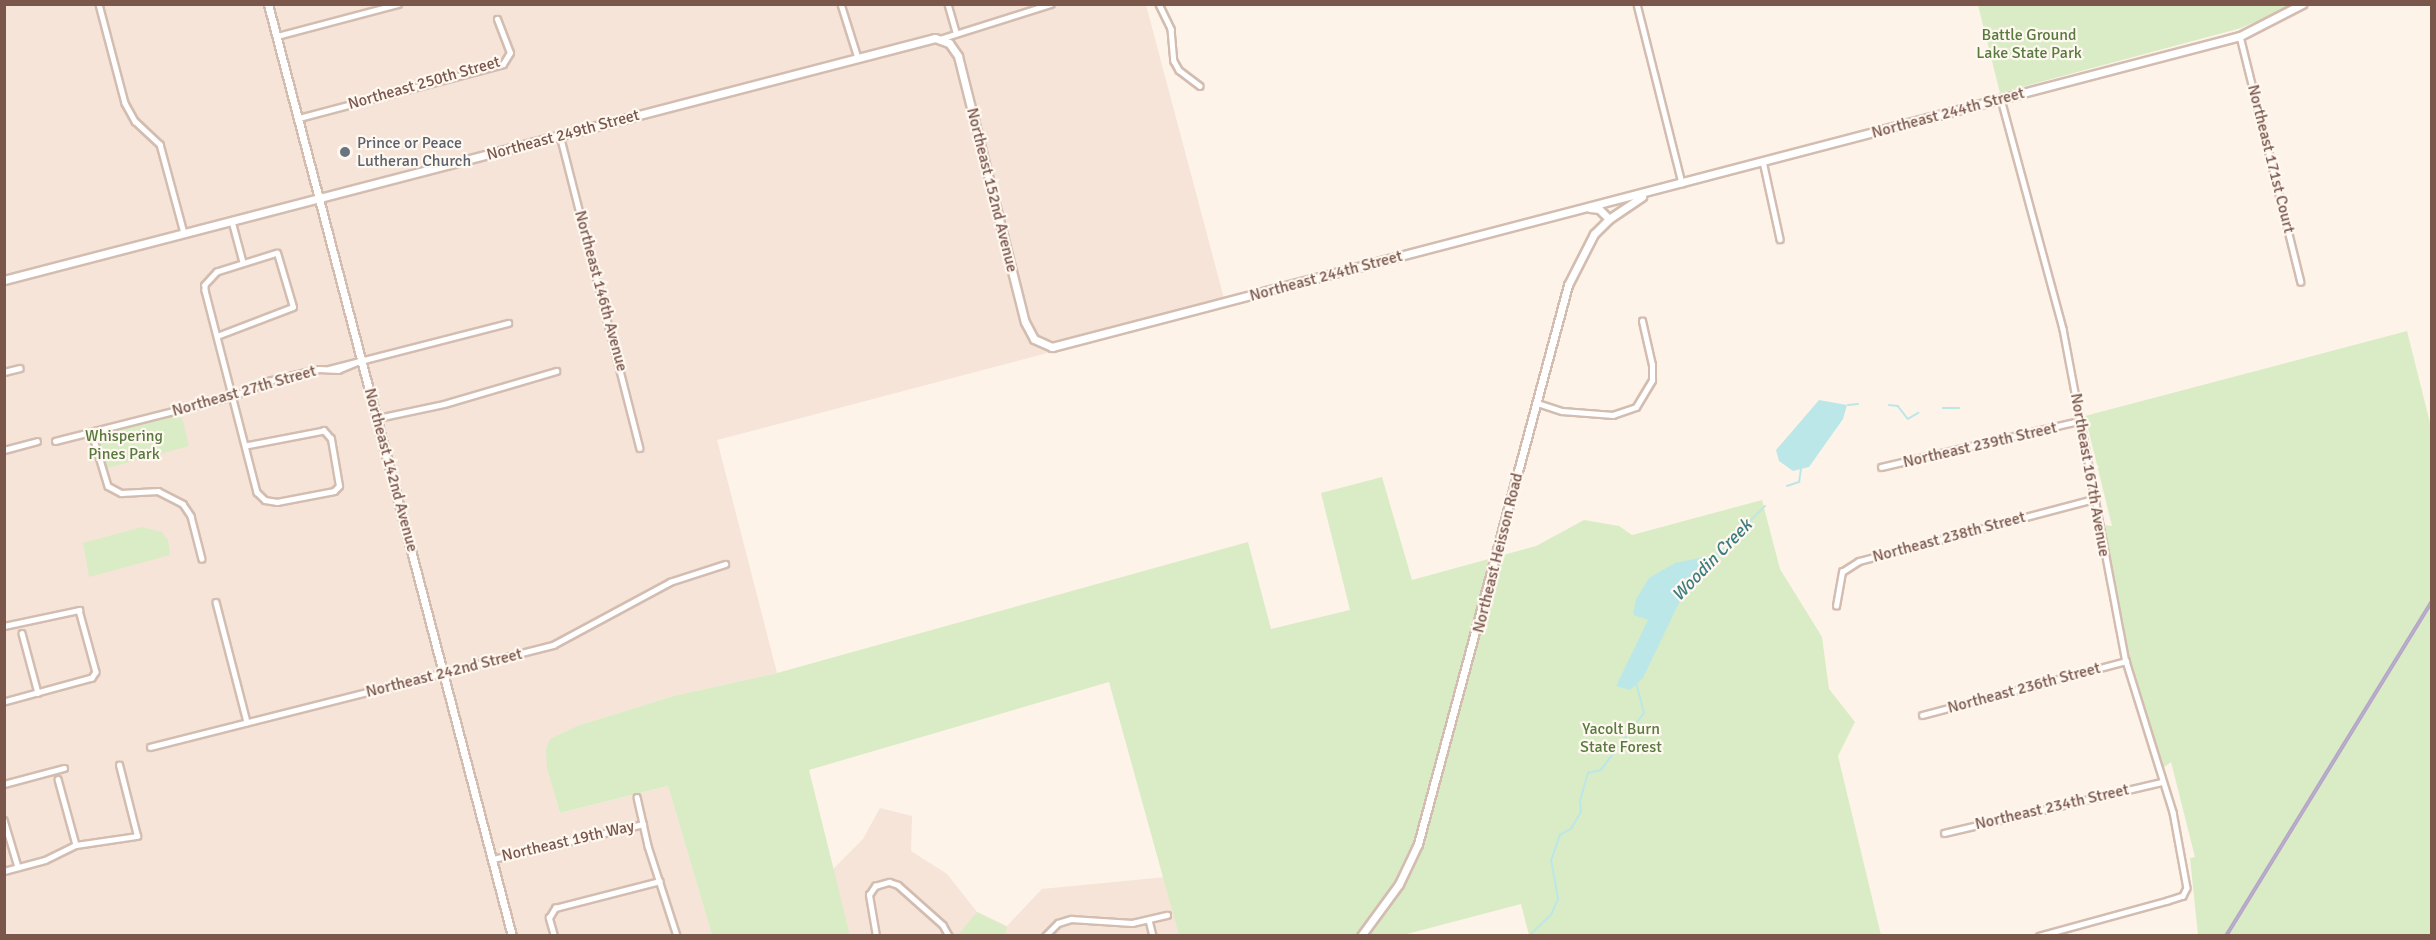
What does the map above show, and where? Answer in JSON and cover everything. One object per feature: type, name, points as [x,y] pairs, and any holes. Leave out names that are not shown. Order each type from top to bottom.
[{"type":"street","points":[[99,4],[125,103],[135,121],[160,144],[184,233]]},
{"type":"street","name":"Northeast 142nd Avenue","points":[[268,4],[445,672],[512,936]]},
{"type":"street","points":[[277,36],[398,4]]},
{"type":"street","points":[[841,4],[858,58]]},
{"type":"street","points":[[948,4],[956,32]]},
{"type":"street","name":"Northeast 249th Street","points":[[4,280],[858,58],[940,39],[956,32],[1051,4]]},
{"type":"street","points":[[1159,4],[1171,29],[1174,61],[1179,70],[1200,86]]},
{"type":"street","points":[[1637,4],[1682,183]]},
{"type":"street","name":"Northeast 244th Street","points":[[1040,344],[1064,345],[2240,36],[2302,4]]},
{"type":"street","name":"Northeast 250th Street","points":[[299,118],[503,64],[510,53],[497,19]]},
{"type":"street","name":"Northeast 171st Court","points":[[2240,36],[2301,282]]},
{"type":"street","name":"Northeast 152nd Avenue","points":[[940,39],[958,56],[1025,322],[1040,344]]},
{"type":"street","name":"Northeast 167th Avenue","points":[[2001,99],[2063,329],[2093,499],[2126,661],[2181,851],[2187,888],[2183,896],[2040,936]]},
{"type":"street","name":"Northeast 146th Avenue","points":[[561,135],[640,448]]},
{"type":"street","points":[[1763,162],[1780,239]]},
{"type":"street","name":"Northeast Heisson Road","points":[[1361,936],[1399,884],[1418,844],[1576,264],[1609,219],[1654,190]]},
{"type":"street","points":[[1588,207],[1599,209],[1609,219]]},
{"type":"street","points":[[232,221],[243,262]]},
{"type":"street","points":[[217,336],[293,306],[281,258],[275,252],[212,274],[206,280],[205,290],[257,492],[265,500],[277,502],[334,491],[339,486],[327,433],[316,430],[246,446]]},
{"type":"street","points":[[1537,403],[1562,411],[1613,416],[1636,407],[1652,381],[1652,365],[1642,321]]},
{"type":"street","name":"Northeast 27th Street","points":[[55,441],[233,396],[268,381],[329,369],[508,323]]},
{"type":"street","points":[[4,372],[20,368]]},
{"type":"street","points":[[378,418],[444,404],[556,371]]},
{"type":"street","name":"Northeast 239th Street","points":[[1881,468],[2079,421]]},
{"type":"street","points":[[92,433],[108,486],[121,493],[158,491],[172,496],[191,516],[202,559]]},
{"type":"street","points":[[4,450],[37,441]]},
{"type":"street","name":"Northeast 238th Street","points":[[1836,606],[1842,572],[1859,561],[2093,499]]},
{"type":"street","name":"Northeast 242nd Street","points":[[150,747],[553,645],[670,582],[725,564]]},
{"type":"street","points":[[216,602],[247,722]]},
{"type":"street","points":[[4,626],[79,610],[96,672],[92,678],[4,702]]},
{"type":"street","points":[[22,633],[38,693]]},
{"type":"street","name":"Northeast 236th Street","points":[[1922,715],[2126,661]]},
{"type":"street","points":[[4,871],[76,845],[137,836],[118,765]]},
{"type":"street","points":[[4,784],[64,768]]},
{"type":"street","points":[[58,779],[76,845]]},
{"type":"street","name":"Northeast 234th Street","points":[[1944,834],[2161,782]]},
{"type":"street","points":[[637,797],[677,936]]},
{"type":"street","points":[[4,820],[18,867]]},
{"type":"street","name":"Northeast 19th Way","points":[[493,859],[643,824]]},
{"type":"street","points":[[554,936],[551,912],[660,881]]},
{"type":"street","points":[[876,936],[868,900],[875,886],[889,882],[943,925],[949,936]]},
{"type":"street","points":[[1046,936],[1058,923],[1071,919],[1132,923],[1167,915]]},
{"type":"street","points":[[1149,920],[1153,936]]},
{"type":"shaded area","points":[[5,5],[1146,5],[1226,306],[717,440],[777,673],[673,696],[577,726],[551,739],[547,769],[560,813],[668,786],[712,935],[516,935],[490,830],[480,833],[506,935],[5,936]]},
{"type":"shaded area","points":[[880,808],[912,816],[911,851],[947,874],[977,912],[1007,926],[1042,889],[1166,877],[1182,935],[850,935],[833,869],[863,839]]},
{"type":"green space","name":"Battle Ground Lake State Park","points":[[1978,5],[2294,5],[2241,28],[2000,93]]},
{"type":"green space","points":[[2407,331],[2432,431],[2431,935],[2198,935],[2190,858],[2195,857],[2171,762],[2163,768],[2128,651],[2103,525],[2112,526],[2085,416]]},
{"type":"green space","name":"Whispering Pines Park","points":[[181,413],[189,446],[104,469],[99,435]]},
{"type":"green space","name":"Yacolt Burn State Forest","points":[[1382,477],[1412,580],[1536,546],[1584,520],[1619,526],[1632,535],[1762,500],[1780,569],[1822,637],[1829,689],[1855,722],[1838,756],[1881,935],[1529,935],[1521,904],[1403,935],[1179,935],[1109,682],[809,770],[850,935],[712,935],[668,786],[560,813],[547,769],[546,749],[550,739],[577,726],[673,696],[777,673],[1248,542],[1271,629],[1350,610],[1321,493]]},
{"type":"green space","points":[[142,527],[162,532],[168,540],[170,555],[89,577],[83,543]]},
{"type":"green space","points":[[977,912],[1007,927],[1005,935],[958,935]]},
{"type":"water","points":[[1819,400],[1847,405],[1843,419],[1809,467],[1793,471],[1779,461],[1776,450]]},
{"type":"water","points":[[1718,554],[1719,558],[1680,601],[1643,678],[1630,690],[1616,686],[1648,620],[1633,615],[1636,599],[1649,578],[1675,563]]},
{"type":"waterway","name":"Woodin Creek","points":[[1848,405],[1858,404]]},
{"type":"waterway","name":"Woodin Creek","points":[[1889,405],[1898,406],[1908,419],[1918,413]]},
{"type":"waterway","name":"Woodin Creek","points":[[1943,408],[1959,408]]},
{"type":"waterway","name":"Woodin Creek","points":[[1787,486],[1799,482],[1801,469]]},
{"type":"waterway","name":"Woodin Creek","points":[[1716,555],[1765,506]]},
{"type":"waterway","name":"Woodin Creek","points":[[1529,936],[1551,915],[1558,899],[1551,861],[1560,835],[1571,829],[1581,812],[1580,801],[1588,773],[1601,770],[1644,713],[1636,684]]},
{"type":"railway","points":[[2226,936],[2432,601]]},
{"type":"place","name":"Prince or Peace Lutheran Church","points":[[345,152]]}]
